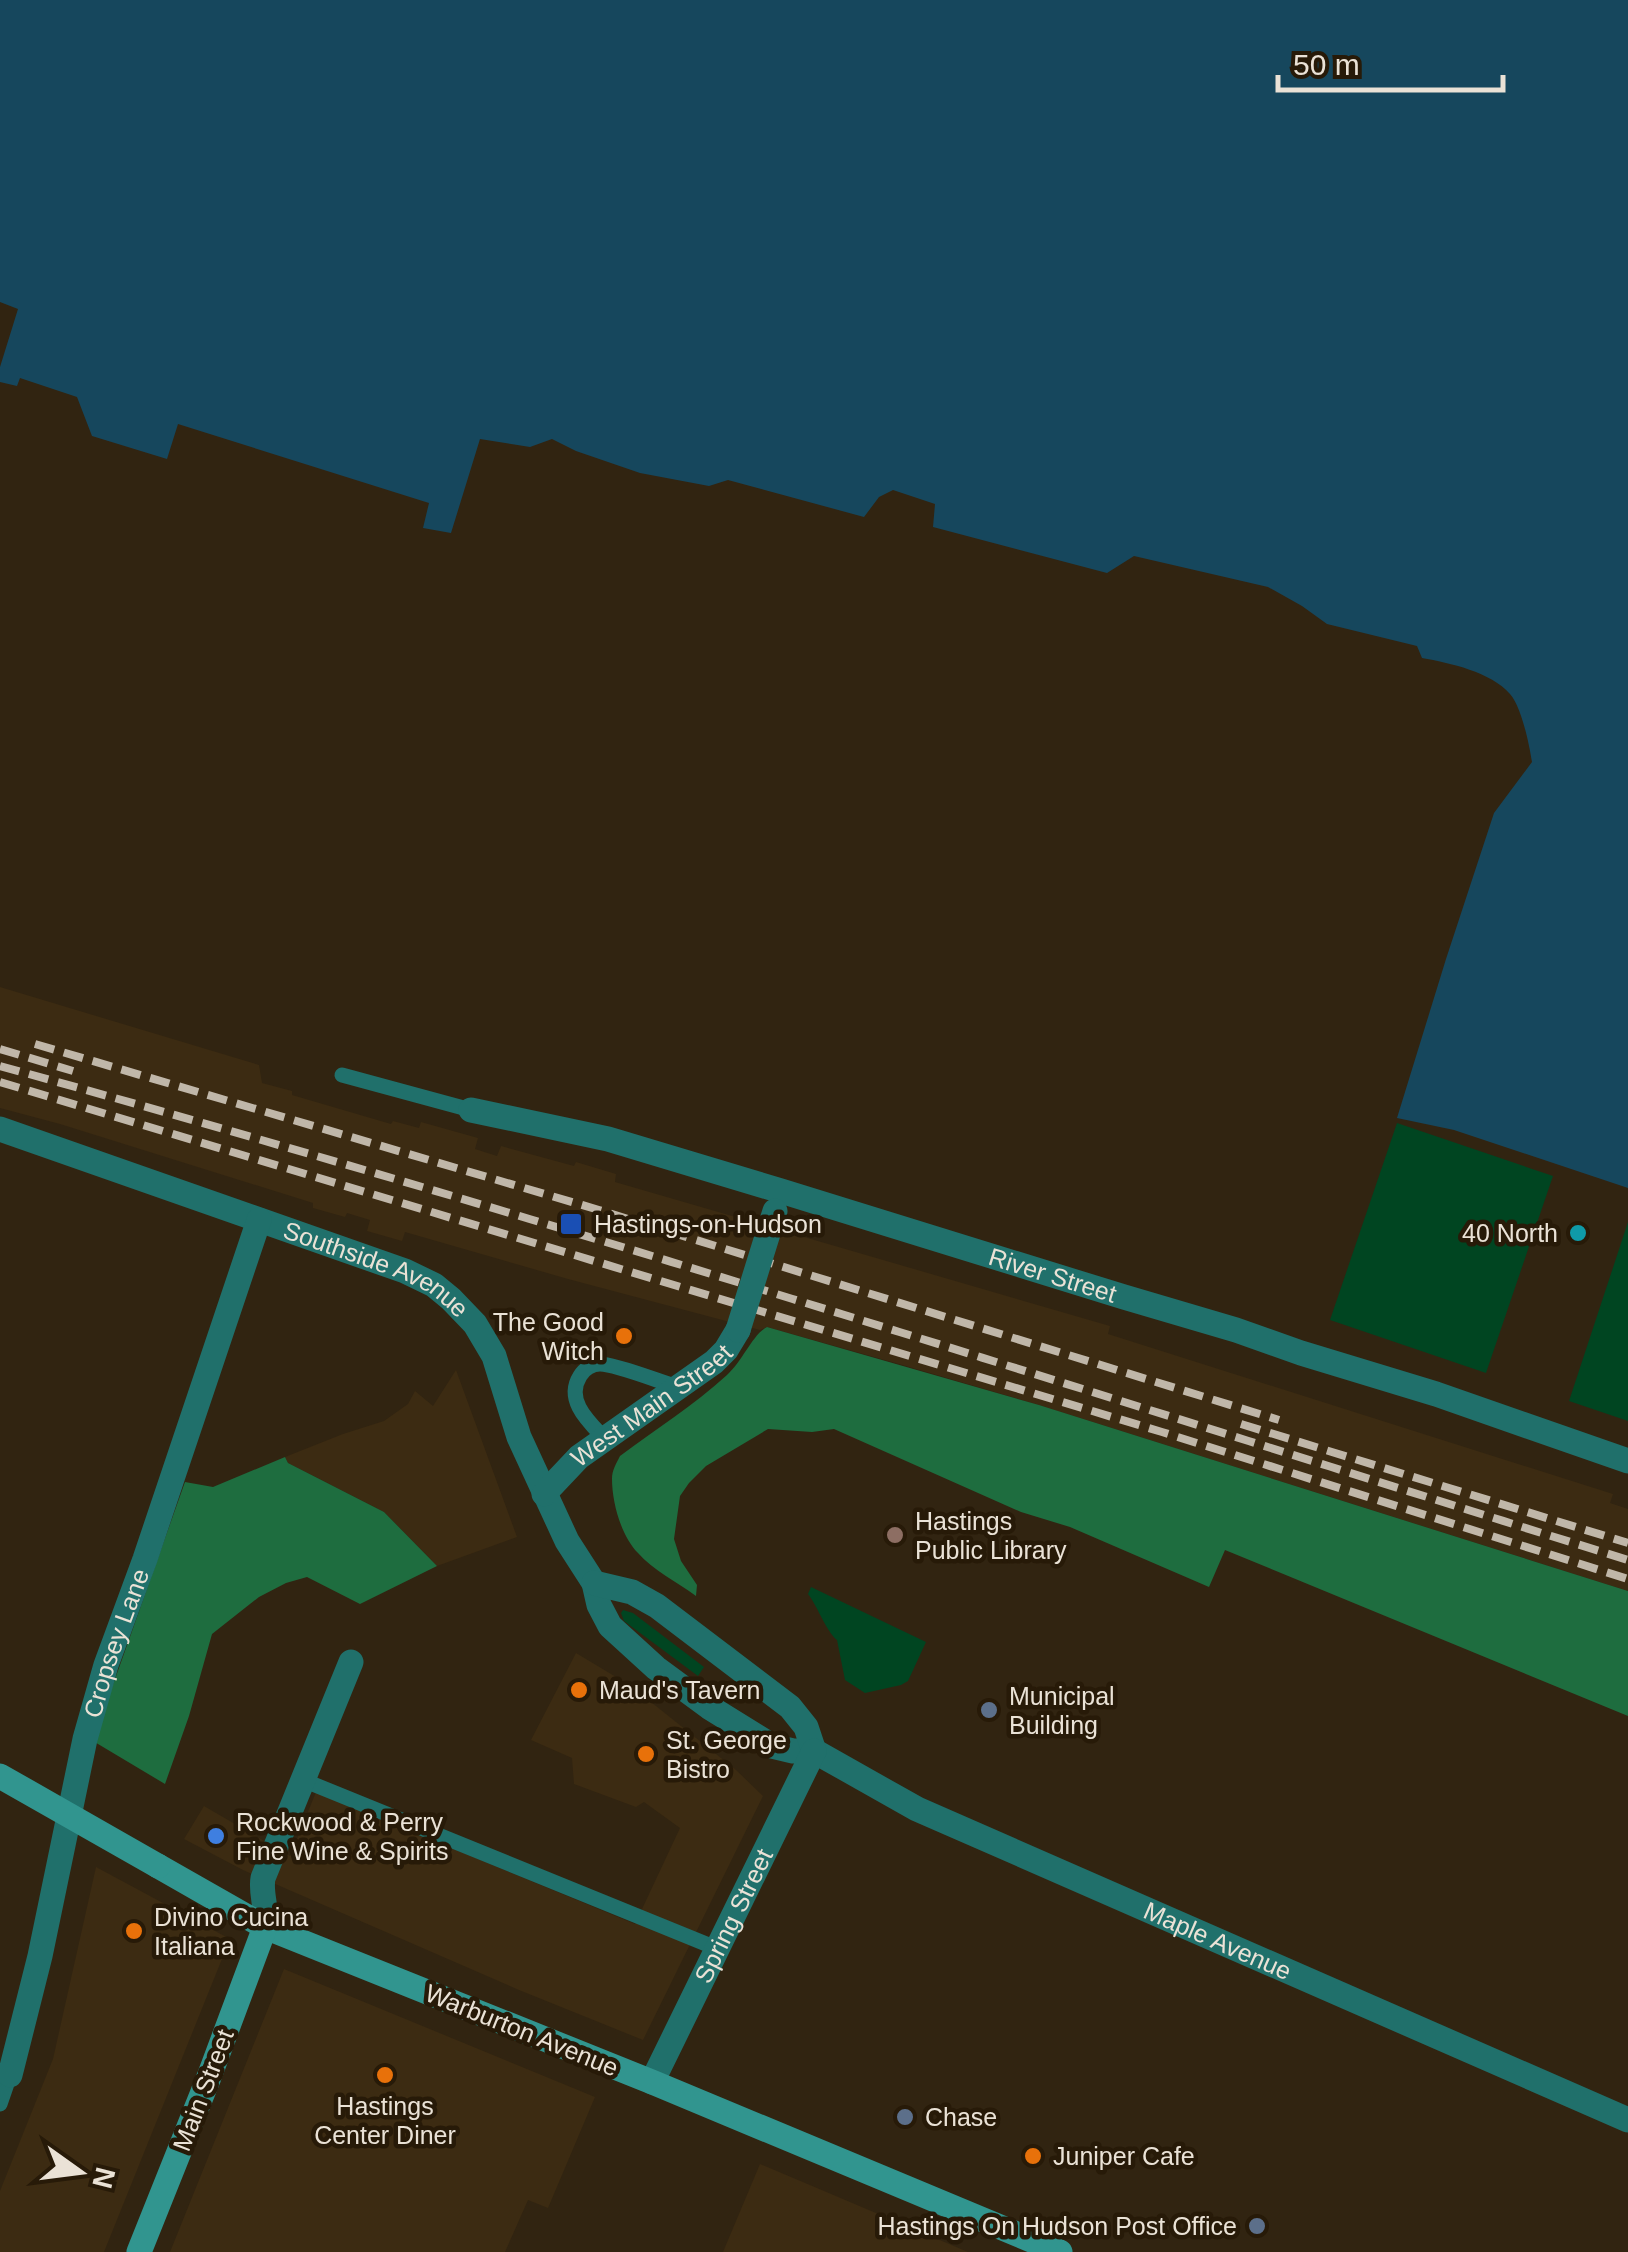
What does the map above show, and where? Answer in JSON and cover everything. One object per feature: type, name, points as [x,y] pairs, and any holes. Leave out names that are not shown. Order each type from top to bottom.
[{"type":"street","name":"River Street","points":[[472,1110],[608,1139],[778,1201],[1436,1394],[1628,1461]]},
{"type":"street","name":"Southside Avenue","points":[[0,1129],[434,1285],[475,1324],[494,1356],[519,1438],[567,1541],[594,1583],[599,1606],[610,1626],[656,1668],[772,1746],[814,1751]]},
{"type":"street","name":"West Main Street","points":[[544,1494],[579,1457],[726,1350],[738,1330],[778,1201]]},
{"type":"street","name":"Cropsey Lane","points":[[10,2074],[40,1956],[90,1720],[106,1665],[259,1220]]},
{"type":"street","points":[[594,1583],[632,1592],[656,1606],[790,1707],[806,1727],[814,1751]]},
{"type":"street","points":[[265,1926],[264,1878],[351,1662]]},
{"type":"street","name":"Spring Street","points":[[652,2082],[814,1751]]},
{"type":"street","name":"Maple Avenue","points":[[814,1751],[917,1809],[1628,2120]]},
{"type":"street","name":"Warburton Avenue","points":[[0,1776],[265,1926],[1060,2252]]},
{"type":"street","name":"Main Street","points":[[139,2252],[265,1926]]},
{"type":"lane","points":[[342,1075],[472,1110]]},
{"type":"lane","points":[[604,1438],[580,1410],[576,1399],[578,1378],[584,1370],[600,1364],[678,1387]]},
{"type":"lane","points":[[303,1780],[716,1948]]},
{"type":"lane","points":[[0,2104],[10,2074]]},
{"type":"shaded area","points":[[0,987],[259,1065],[262,1083],[292,1091],[292,1095],[391,1124],[393,1121],[419,1128],[421,1122],[478,1138],[475,1149],[497,1156],[501,1146],[616,1174],[615,1182],[1110,1326],[1108,1334],[1613,1494],[1610,1503],[1628,1509],[1628,1591],[899,1364],[767,1327],[760,1330],[568,1279],[405,1232],[402,1241],[367,1231],[370,1220],[313,1208],[313,1203],[0,1108]]},
{"type":"shaded area","points":[[456,1370],[517,1537],[437,1566],[384,1512],[288,1463],[285,1457],[384,1421],[408,1404],[415,1391],[433,1406]]},
{"type":"shaded area","points":[[576,1653],[631,1686],[763,1796],[643,2040],[243,1870],[184,1839],[204,1806],[290,1856],[316,1792],[635,1924],[680,1828],[644,1802],[636,1807],[574,1784],[572,1758],[531,1740]]},
{"type":"shaded area","points":[[96,1867],[230,1939],[104,2252],[0,2252],[0,2191],[53,2059]]},
{"type":"shaded area","points":[[284,1969],[595,2097],[548,2208],[528,2200],[505,2252],[170,2252]]},
{"type":"shaded area","points":[[760,2164],[968,2252],[723,2252]]},
{"type":"green space","points":[[1397,1123],[1553,1176],[1486,1373],[1330,1320]]},
{"type":"green space","points":[[1628,1222],[1628,1421],[1569,1401]]},
{"type":"green space","points":[[767,1327],[1039,1405],[1628,1591],[1628,1716],[1225,1550],[1209,1587],[1070,1527],[1021,1512],[834,1429],[768,1429],[706,1466],[689,1483],[680,1496],[674,1539],[681,1561],[697,1585],[696,1596],[651,1565],[632,1546],[616,1508],[613,1473],[620,1456],[727,1375]]},
{"type":"green space","points":[[285,1457],[288,1463],[384,1512],[437,1566],[360,1604],[307,1577],[286,1583],[259,1597],[212,1634],[165,1784],[93,1741],[185,1482],[213,1487]]},
{"type":"green space","points":[[811,1587],[926,1642],[908,1681],[865,1693],[845,1680],[837,1640],[808,1594]]},
{"type":"green space","points":[[623,1610],[633,1613],[704,1667],[698,1676],[624,1621]]},
{"type":"water","points":[[0,0],[1628,0],[1628,1188],[1454,1130],[1397,1118],[1494,813],[1532,762],[1518,708],[1502,686],[1469,670],[1422,658],[1417,646],[1327,624],[1268,587],[1134,556],[1107,573],[933,527],[935,504],[893,490],[879,497],[864,517],[728,480],[709,486],[640,473],[552,439],[530,447],[480,439],[451,533],[423,528],[429,503],[178,424],[167,459],[92,436],[77,397],[20,378],[17,386],[0,382],[0,367],[18,309],[0,302]]},
{"type":"railway","points":[[35,1044],[599,1210],[1279,1420]]},
{"type":"railway","points":[[0,1049],[73,1071]]},
{"type":"railway","points":[[0,1066],[613,1244],[1628,1560]]},
{"type":"railway","points":[[0,1082],[1162,1432],[1628,1579]]},
{"type":"railway","points":[[1241,1424],[1628,1543]]},
{"type":"place","name":"Hastings-on-Hudson","points":[[571,1224]]},
{"type":"place","name":"40 North","points":[[1578,1233]]},
{"type":"place","name":"The Good Witch","points":[[624,1336]]},
{"type":"place","name":"Hastings Public Library","points":[[895,1535]]},
{"type":"place","name":"Maud's Tavern","points":[[579,1690]]},
{"type":"place","name":"Municipal Building","points":[[989,1710]]},
{"type":"place","name":"St. George Bistro","points":[[646,1754]]},
{"type":"place","name":"Rockwood & Perry Fine Wine & Spirits","points":[[216,1836]]},
{"type":"place","name":"Divino Cucina Italiana","points":[[134,1931]]},
{"type":"place","name":"Hastings Center Diner","points":[[385,2075]]},
{"type":"place","name":"Chase","points":[[905,2117]]},
{"type":"place","name":"Juniper Cafe","points":[[1033,2156]]},
{"type":"place","name":"Hastings On Hudson Post Office","points":[[1257,2226]]}]
